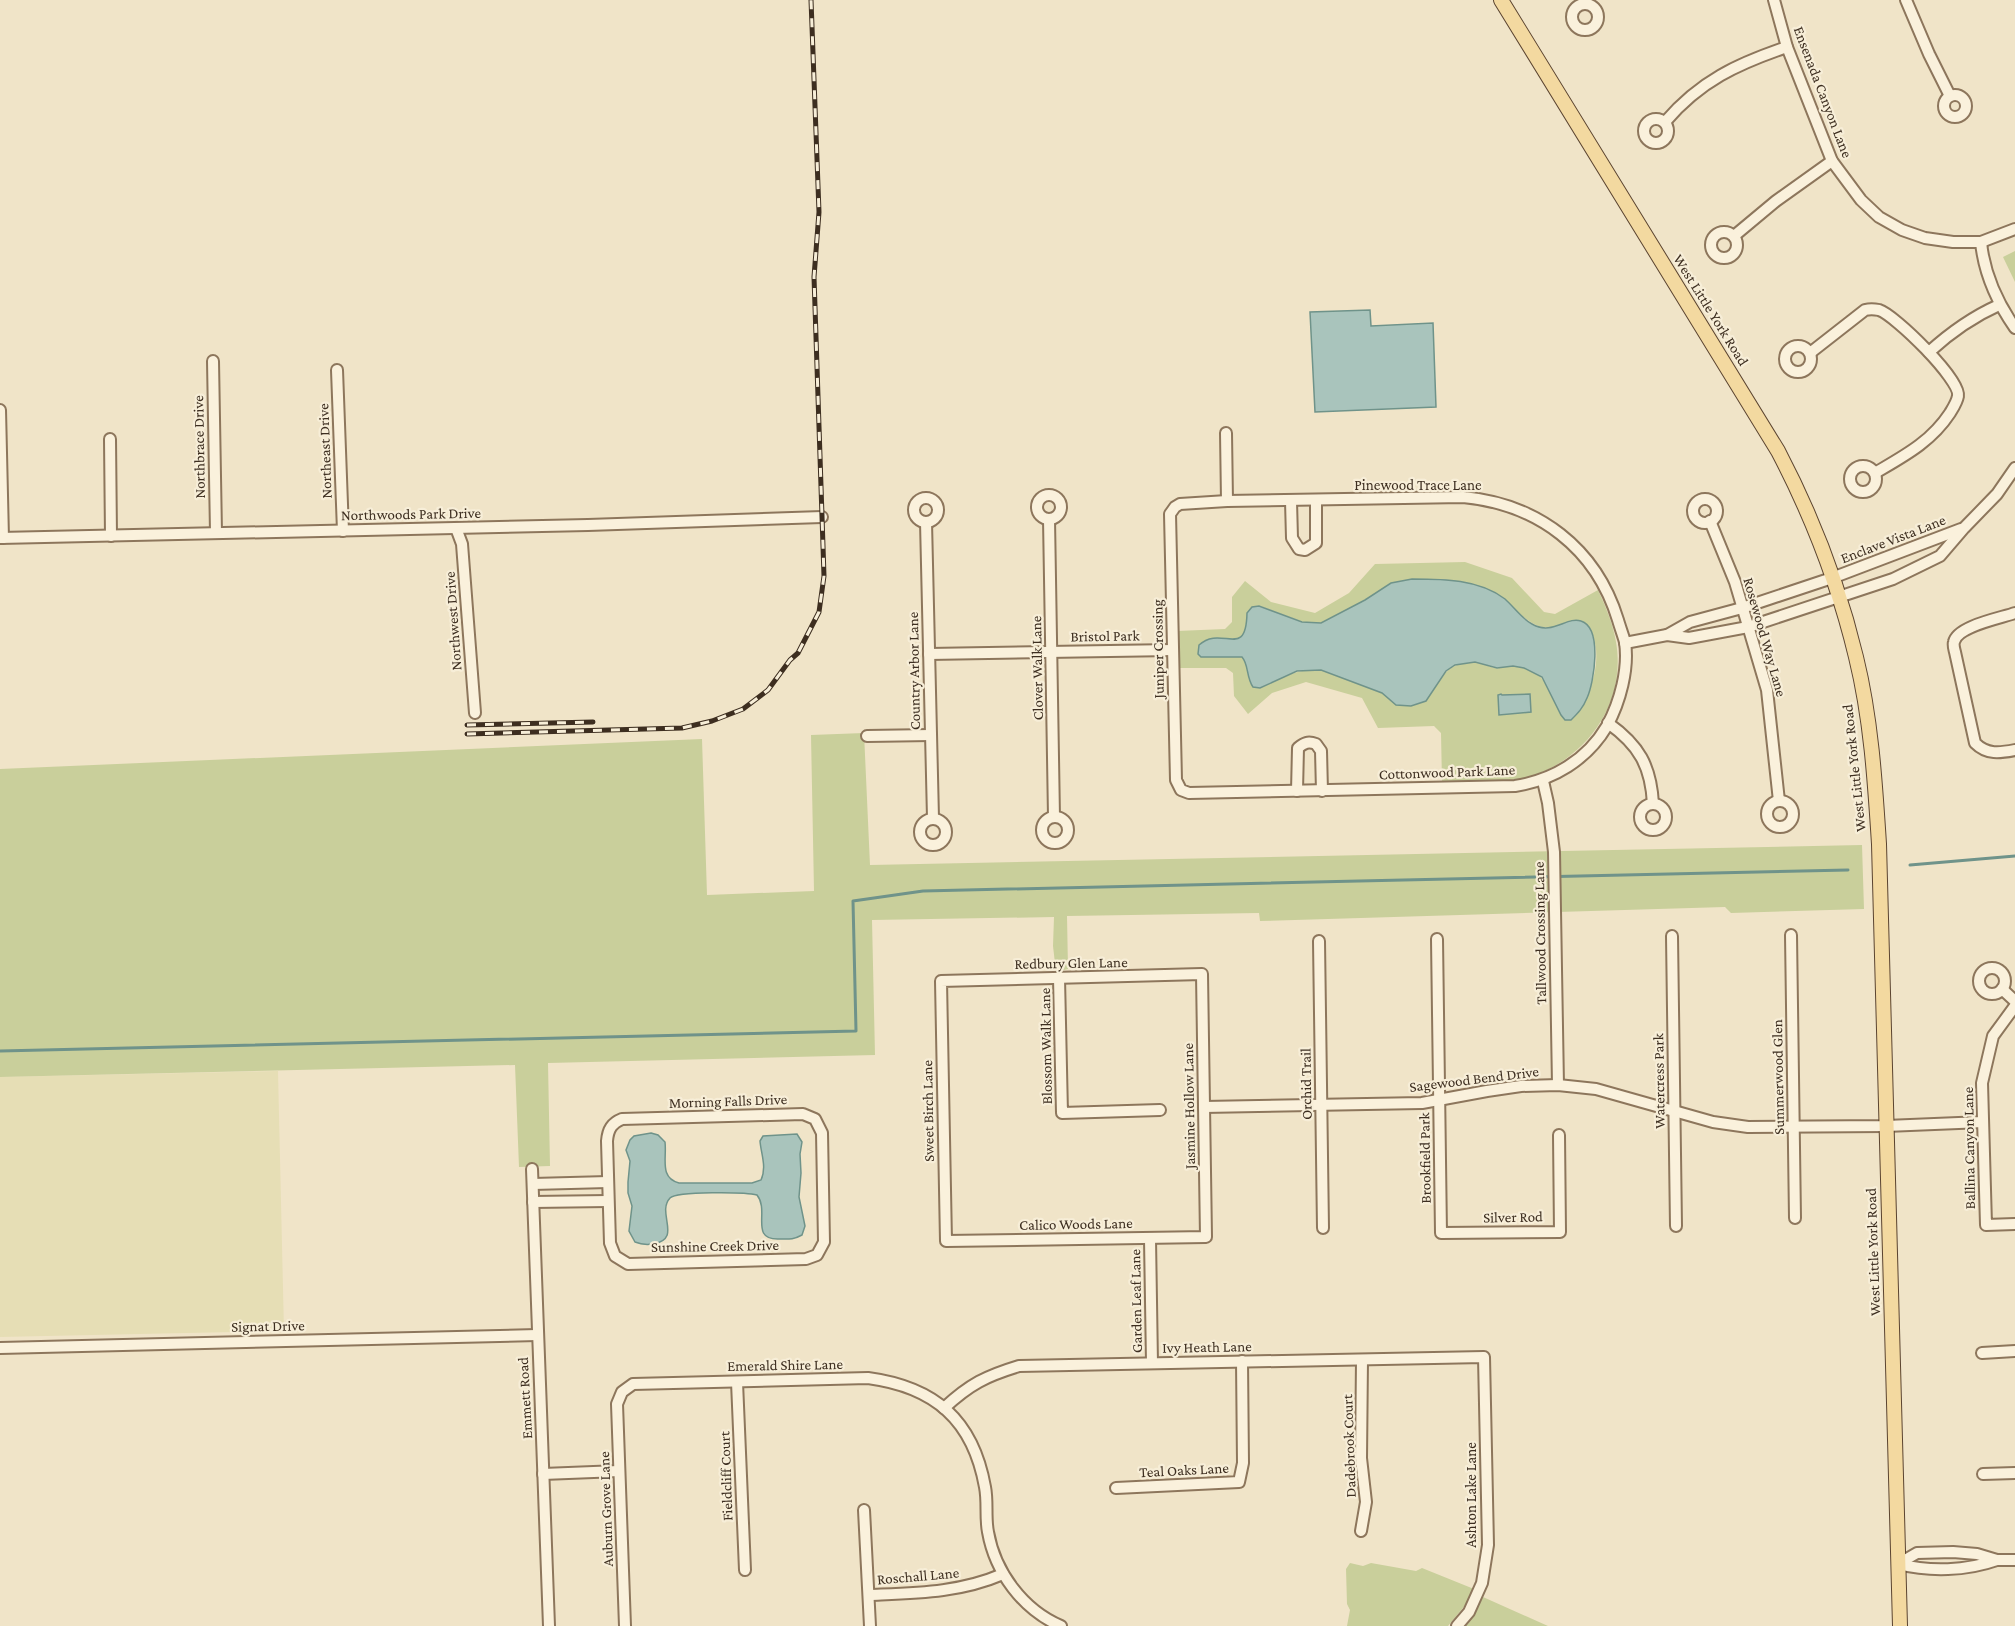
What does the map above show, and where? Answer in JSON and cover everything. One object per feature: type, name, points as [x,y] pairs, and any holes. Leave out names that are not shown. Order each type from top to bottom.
[{"type":"main road","name":"West Little York Road","points":[[1501,0],[1764,426],[1793,480],[1810,520],[1839,596],[1854,648],[1861,681],[1876,793],[1899,1626]]},
{"type":"street","points":[[1595,9],[1605,0]]},
{"type":"street","name":"Ensenada Canyon Lane","points":[[1774,0],[1787,47],[1832,161],[1861,200],[1879,217],[1902,230],[1925,238],[1953,242],[1981,242]]},
{"type":"street","points":[[1906,0],[1950,96]]},
{"type":"street","points":[[1665,122],[1681,103],[1720,74],[1787,47]]},
{"type":"street","points":[[1734,236],[1776,201],[1832,161]]},
{"type":"street","points":[[2015,229],[1981,242],[1983,260],[1999,305],[2015,328]]},
{"type":"street","points":[[1929,352],[1957,327],[1999,305]]},
{"type":"street","points":[[1810,352],[1865,309],[1879,310],[1929,352],[1957,385],[1959,392],[1954,405],[1929,438],[1911,453],[1875,473]]},
{"type":"street","name":"Northbrace Drive","points":[[213,361],[216,533]]},
{"type":"street","name":"Northeast Drive","points":[[337,370],[343,531]]},
{"type":"street","points":[[0,410],[1,538]]},
{"type":"street","points":[[1226,433],[1227,501]]},
{"type":"street","points":[[110,439],[111,536]]},
{"type":"street","name":"Enclave Vista Lane","points":[[1667,635],[1689,638],[1748,627],[1893,579],[1940,556],[1997,494],[2015,468]]},
{"type":"street","name":"Pinewood Trace Lane","points":[[1174,507],[1180,504],[1227,501],[1463,497],[1485,499],[1530,515],[1567,539],[1596,571],[1615,610],[1625,643]]},
{"type":"street","points":[[1291,501],[1292,538],[1299,549],[1305,550],[1316,543],[1316,501]]},
{"type":"street","name":"Juniper Crossing","points":[[1174,507],[1170,514],[1176,780],[1181,790]]},
{"type":"street","name":"Northwoods Park Drive","points":[[1,538],[822,518]]},
{"type":"street","name":"Clover Walk Lane","points":[[1049,519],[1054,817]]},
{"type":"street","name":"Rosewood Way Lane","points":[[1710,521],[1734,582],[1767,690],[1779,801]]},
{"type":"street","name":"Country Arbor Lane","points":[[926,522],[933,818]]},
{"type":"street","name":"Northwest Drive","points":[[456,528],[462,544],[475,713]]},
{"type":"street","name":"Enclave Vista Lane","points":[[1667,635],[1690,622],[1742,608],[1832,578],[1964,528]]},
{"type":"street","points":[[1884,559],[1893,579]]},
{"type":"street","points":[[2015,613],[1964,629],[1957,635],[1954,642],[1975,743],[1981,749],[1996,753],[2015,750]]},
{"type":"street","points":[[1625,643],[1667,635]]},
{"type":"street","name":"Cottonwood Park Lane","points":[[1181,790],[1189,793],[1515,786],[1543,781],[1581,758],[1598,740],[1608,723],[1621,690],[1625,668],[1625,643]]},
{"type":"street","name":"Bristol Park","points":[[929,654],[1173,650]]},
{"type":"street","points":[[1608,723],[1633,744],[1641,756],[1648,769],[1653,804]]},
{"type":"street","points":[[867,736],[931,735]]},
{"type":"street","points":[[1297,791],[1298,748],[1310,742],[1316,744],[1321,751],[1322,790]]},
{"type":"street","name":"Tallwood Crossing Lane","points":[[1543,781],[1554,852],[1558,1085]]},
{"type":"street","name":"Summerwood Glen","points":[[1791,935],[1795,1218]]},
{"type":"street","name":"Watercress Park","points":[[1672,936],[1676,1226]]},
{"type":"street","name":"Brookfield Park","points":[[1437,939],[1441,1233]]},
{"type":"street","name":"Orchid Trail","points":[[1319,940],[1323,1228]]},
{"type":"street","name":"Redbury Glen Lane","points":[[941,981],[1202,974]]},
{"type":"street","name":"Jasmine Hollow Lane","points":[[1202,974],[1206,1238]]},
{"type":"street","name":"Blossom Walk Lane","points":[[1059,978],[1062,1113],[1160,1110]]},
{"type":"street","name":"Sweet Birch Lane","points":[[941,981],[946,1241]]},
{"type":"street","points":[[2002,988],[2015,1001]]},
{"type":"street","name":"Ballina Canyon Lane","points":[[2015,1006],[1993,1036],[1982,1083],[1986,1225],[2015,1224]]},
{"type":"street","name":"Sagewood Bend Drive","points":[[1204,1107],[1422,1103],[1521,1086],[1558,1085],[1596,1089],[1721,1123],[1748,1127],[1886,1126],[1983,1122]]},
{"type":"street","name":"Morning Falls Drive","points":[[608,1182],[608,1132],[611,1126],[622,1119],[803,1114],[815,1119],[822,1133],[824,1242],[817,1255]]},
{"type":"street","name":"Silver Rod","points":[[1441,1233],[1560,1232],[1559,1134]]},
{"type":"street","name":"Emmett Road","points":[[532,1169],[549,1626]]},
{"type":"street","points":[[533,1184],[608,1182],[608,1201],[533,1203]]},
{"type":"street","points":[[573,1183],[573,1202]]},
{"type":"street","name":"Sunshine Creek Drive","points":[[608,1201],[610,1243],[615,1256],[628,1264],[806,1259],[817,1255]]},
{"type":"street","name":"Calico Woods Lane","points":[[946,1241],[1206,1238]]},
{"type":"street","name":"Garden Leaf Lane","points":[[1150,1239],[1152,1363]]},
{"type":"street","name":"Signat Drive","points":[[0,1348],[537,1335]]},
{"type":"street","points":[[1982,1353],[2015,1351]]},
{"type":"street","name":"Ivy Heath Lane","points":[[944,1408],[963,1390],[988,1375],[1019,1366],[1484,1357]]},
{"type":"street","name":"Ashton Lake Lane","points":[[1457,1626],[1468,1612],[1482,1583],[1488,1545],[1484,1357]]},
{"type":"street","name":"Dadebrook Court","points":[[1361,1531],[1366,1502],[1361,1458],[1362,1360]]},
{"type":"street","name":"Teal Oaks Lane","points":[[1116,1488],[1239,1482],[1243,1463],[1242,1361]]},
{"type":"street","name":"Emerald Shire Lane","points":[[622,1392],[633,1384],[868,1378],[890,1381],[917,1390],[944,1408],[969,1436],[979,1459],[986,1490],[988,1531],[993,1552],[1003,1574],[1016,1593],[1045,1623],[1061,1626]]},
{"type":"street","name":"Fieldcliff Court","points":[[737,1382],[745,1570]]},
{"type":"street","name":"Auburn Grove Lane","points":[[622,1392],[617,1404],[625,1626]]},
{"type":"street","points":[[543,1474],[619,1471]]},
{"type":"street","points":[[1983,1474],[2015,1473]]},
{"type":"street","points":[[864,1510],[870,1626]]},
{"type":"street","points":[[1898,1564],[1917,1553],[1953,1552],[1977,1554],[1997,1560],[2015,1560]]},
{"type":"street","points":[[1898,1564],[1918,1569],[1977,1568],[1997,1560]]},
{"type":"street","name":"Roschall Lane","points":[[869,1595],[951,1590],[980,1583],[1003,1574]]},
{"type":"shaded area","points":[[278,1071],[284,1331],[0,1337],[0,1077]]},
{"type":"green space","points":[[2015,251],[2015,282],[2003,257]]},
{"type":"green space","points":[[1465,562],[1512,578],[1544,612],[1555,614],[1598,590],[1613,629],[1618,665],[1615,687],[1608,708],[1597,727],[1566,759],[1547,770],[1525,778],[1495,782],[1442,782],[1441,733],[1434,726],[1378,728],[1362,698],[1306,682],[1272,693],[1248,714],[1234,696],[1233,673],[1226,668],[1178,668],[1177,631],[1225,629],[1232,622],[1232,597],[1245,581],[1271,602],[1315,613],[1349,593],[1375,564]],"holes":[[[1424,579],[1458,583],[1492,593],[1505,599],[1525,618],[1538,626],[1558,626],[1576,620],[1590,632],[1596,646],[1595,669],[1589,692],[1571,720],[1565,720],[1561,715],[1549,689],[1539,675],[1523,667],[1497,668],[1479,663],[1459,664],[1440,679],[1426,701],[1392,702],[1382,693],[1321,670],[1297,672],[1260,688],[1249,680],[1246,662],[1242,656],[1235,655],[1206,640],[1242,637],[1260,606],[1303,622],[1321,623],[1365,600],[1391,583]]]},
{"type":"green space","points":[[864,733],[870,865],[1862,845],[1864,909],[1731,913],[1725,907],[1260,921],[1259,913],[1067,916],[1068,969],[1056,972],[1053,946],[1054,917],[872,920],[875,1055],[548,1063],[550,1166],[519,1167],[515,1065],[0,1077],[0,769],[702,739],[707,895],[814,891],[811,735]]},
{"type":"green space","points":[[1350,1563],[1363,1566],[1371,1563],[1416,1571],[1422,1568],[1474,1589],[1467,1603],[1448,1626],[1347,1626],[1350,1610],[1347,1604],[1346,1569]]},
{"type":"green space","points":[[1483,1597],[1548,1626],[1464,1626]]},
{"type":"water","points":[[1370,310],[1371,326],[1433,323],[1436,407],[1315,412],[1310,312]]},
{"type":"water","points":[[1412,579],[1448,580],[1484,587],[1505,599],[1524,619],[1539,627],[1553,627],[1576,620],[1588,626],[1594,644],[1594,669],[1590,691],[1580,710],[1571,720],[1565,720],[1542,677],[1524,668],[1513,666],[1497,668],[1475,662],[1455,665],[1446,671],[1426,701],[1411,706],[1396,705],[1382,693],[1321,670],[1297,671],[1260,688],[1253,687],[1242,657],[1201,657],[1198,654],[1199,645],[1208,640],[1237,639],[1242,635],[1246,627],[1247,613],[1252,607],[1259,606],[1302,622],[1321,623],[1365,600],[1391,583]]},
{"type":"water","points":[[1530,694],[1531,712],[1499,715],[1498,695]]},
{"type":"water","points":[[651,1133],[658,1135],[665,1142],[666,1172],[669,1177],[679,1183],[752,1183],[761,1180],[764,1165],[760,1141],[763,1136],[797,1134],[802,1142],[799,1197],[805,1226],[802,1235],[785,1239],[770,1238],[765,1235],[762,1230],[762,1209],[757,1195],[698,1193],[670,1198],[666,1204],[668,1231],[662,1241],[646,1245],[635,1242],[629,1231],[632,1206],[628,1193],[630,1161],[626,1150],[634,1136]]},
{"type":"waterway","points":[[1910,865],[2015,856]]},
{"type":"waterway","points":[[0,1051],[856,1031],[853,901],[923,891],[1848,870]]},
{"type":"railway","points":[[467,734],[682,728],[712,721],[743,709],[768,690],[790,660],[798,653],[819,612],[824,576],[814,277],[819,212],[811,0]]},
{"type":"railway","points":[[467,725],[593,722]]}]
